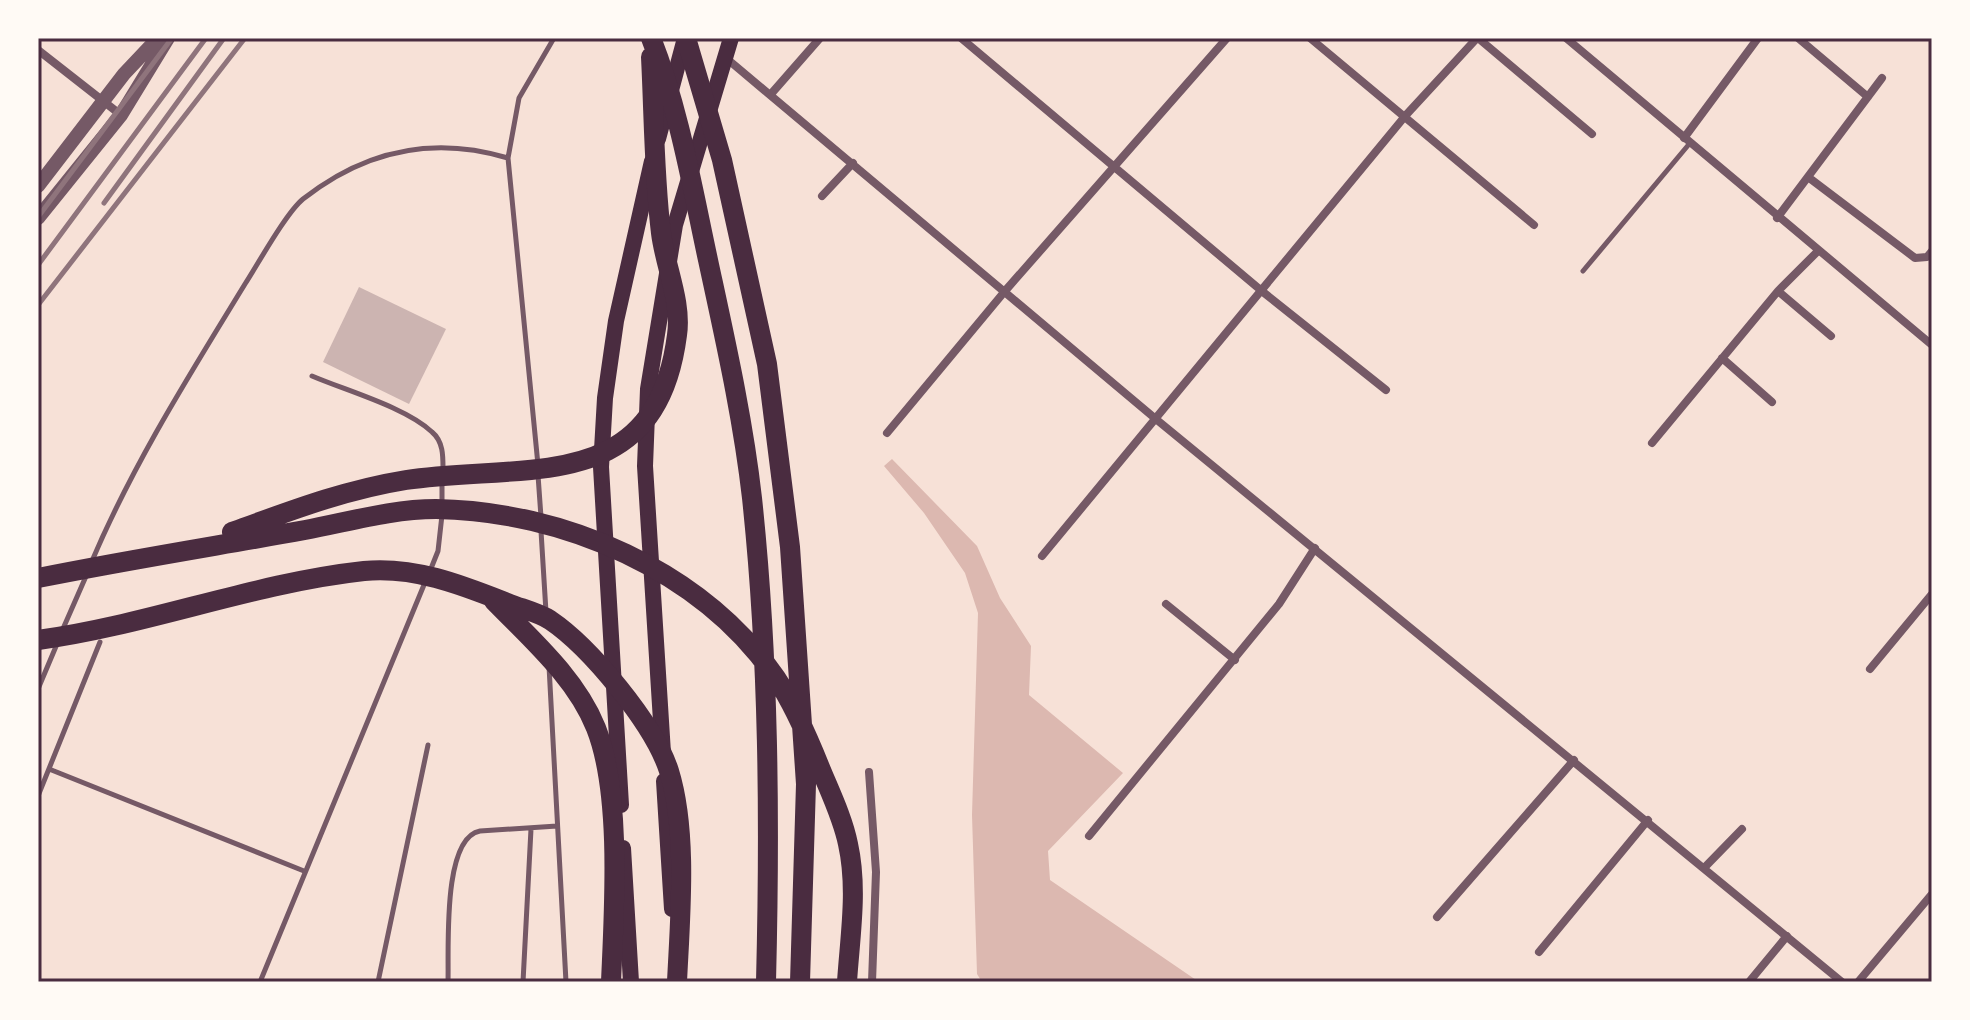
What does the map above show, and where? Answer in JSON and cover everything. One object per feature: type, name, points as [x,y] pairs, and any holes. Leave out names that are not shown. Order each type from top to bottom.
[{"type":"highway","points":[[186,548],[316,500],[367,487],[416,479],[568,466],[598,456],[633,434],[646,420],[665,385],[678,333],[661,235],[650,38]]},
{"type":"highway","points":[[650,38],[663,71],[691,180],[730,361],[752,497],[767,783],[766,982]]},
{"type":"highway","points":[[685,38],[722,160],[767,364],[790,547],[806,784],[800,982]]},
{"type":"highway","points":[[38,578],[370,516],[435,509],[502,514],[571,530],[644,564],[686,589],[716,614],[776,678],[829,790],[848,842],[853,886],[847,982]]},
{"type":"highway","points":[[38,640],[104,629],[317,578],[368,571],[454,581],[549,619],[584,650],[649,727],[669,771],[676,813],[677,982]]},
{"type":"highway","points":[[489,596],[557,666],[595,726],[606,761],[612,868],[611,982]]},
{"type":"main road","points":[[631,982],[601,467],[605,398],[637,216],[685,38]]},
{"type":"main road","points":[[677,982],[645,466],[648,389],[675,225],[731,38]]},
{"type":"street","points":[[38,186],[103,101],[158,38]]},
{"type":"street","points":[[38,218],[121,115],[168,38]]},
{"type":"street","points":[[771,94],[820,38]]},
{"type":"street","points":[[961,38],[1263,292],[1386,390]]},
{"type":"street","points":[[887,433],[1114,164],[1227,38]]},
{"type":"street","points":[[1310,38],[1406,115],[1534,225]]},
{"type":"street","points":[[1042,556],[1406,115],[1478,38],[1592,134]]},
{"type":"street","points":[[1566,38],[1817,252],[1932,345]]},
{"type":"street","points":[[1687,141],[1758,38]]},
{"type":"street","points":[[1798,38],[1868,97]]},
{"type":"street","points":[[38,50],[121,115]]},
{"type":"street","points":[[726,58],[1157,420],[1842,982]]},
{"type":"street","points":[[1777,218],[1882,78]]},
{"type":"street","points":[[822,196],[853,163]]},
{"type":"street","points":[[1808,177],[1915,258],[1927,257],[1932,251]]},
{"type":"street","points":[[1652,443],[1778,291],[1817,252]]},
{"type":"street","points":[[1778,291],[1831,336]]},
{"type":"street","points":[[1722,358],[1772,402]]},
{"type":"street","points":[[1089,836],[1279,604],[1315,548]]},
{"type":"street","points":[[1870,669],[1932,594]]},
{"type":"street","points":[[1166,604],[1235,660]]},
{"type":"street","points":[[1437,917],[1574,760]]},
{"type":"street","points":[[869,772],[876,872],[872,982]]},
{"type":"street","points":[[1539,952],[1648,820]]},
{"type":"street","points":[[1705,867],[1742,829]]},
{"type":"street","points":[[1858,982],[1932,894]]},
{"type":"street","points":[[1749,982],[1787,936]]},
{"type":"lane","points":[[547,633],[535,416],[508,158],[519,98],[554,38]]},
{"type":"lane","points":[[1583,271],[1687,141]]},
{"type":"lane","points":[[38,689],[108,523],[166,414],[300,201],[356,163],[389,153],[463,148],[508,158]]},
{"type":"lane","points":[[260,982],[438,551],[443,450],[434,432],[312,376]]},
{"type":"lane","points":[[38,796],[100,642]]},
{"type":"lane","points":[[548,648],[566,982]]},
{"type":"lane","points":[[378,982],[428,745]]},
{"type":"lane","points":[[49,769],[304,871]]},
{"type":"lane","points":[[448,982],[454,860],[462,841],[470,833],[480,831],[557,826]]},
{"type":"lane","points":[[523,982],[531,829]]},
{"type":"shaded area","points":[[892,459],[977,546],[1000,598],[1031,646],[1029,695],[1123,773],[1048,851],[1050,880],[1199,982],[982,982],[977,974],[972,815],[978,613],[965,573],[924,513],[884,466]]},
{"type":"building","points":[[359,287],[446,329],[409,404],[323,362]]},
{"type":"railway","points":[[38,217],[172,38]]},
{"type":"railway","points":[[38,265],[206,38]]},
{"type":"railway","points":[[104,203],[224,38]]},
{"type":"railway","points":[[38,305],[245,38]]}]
